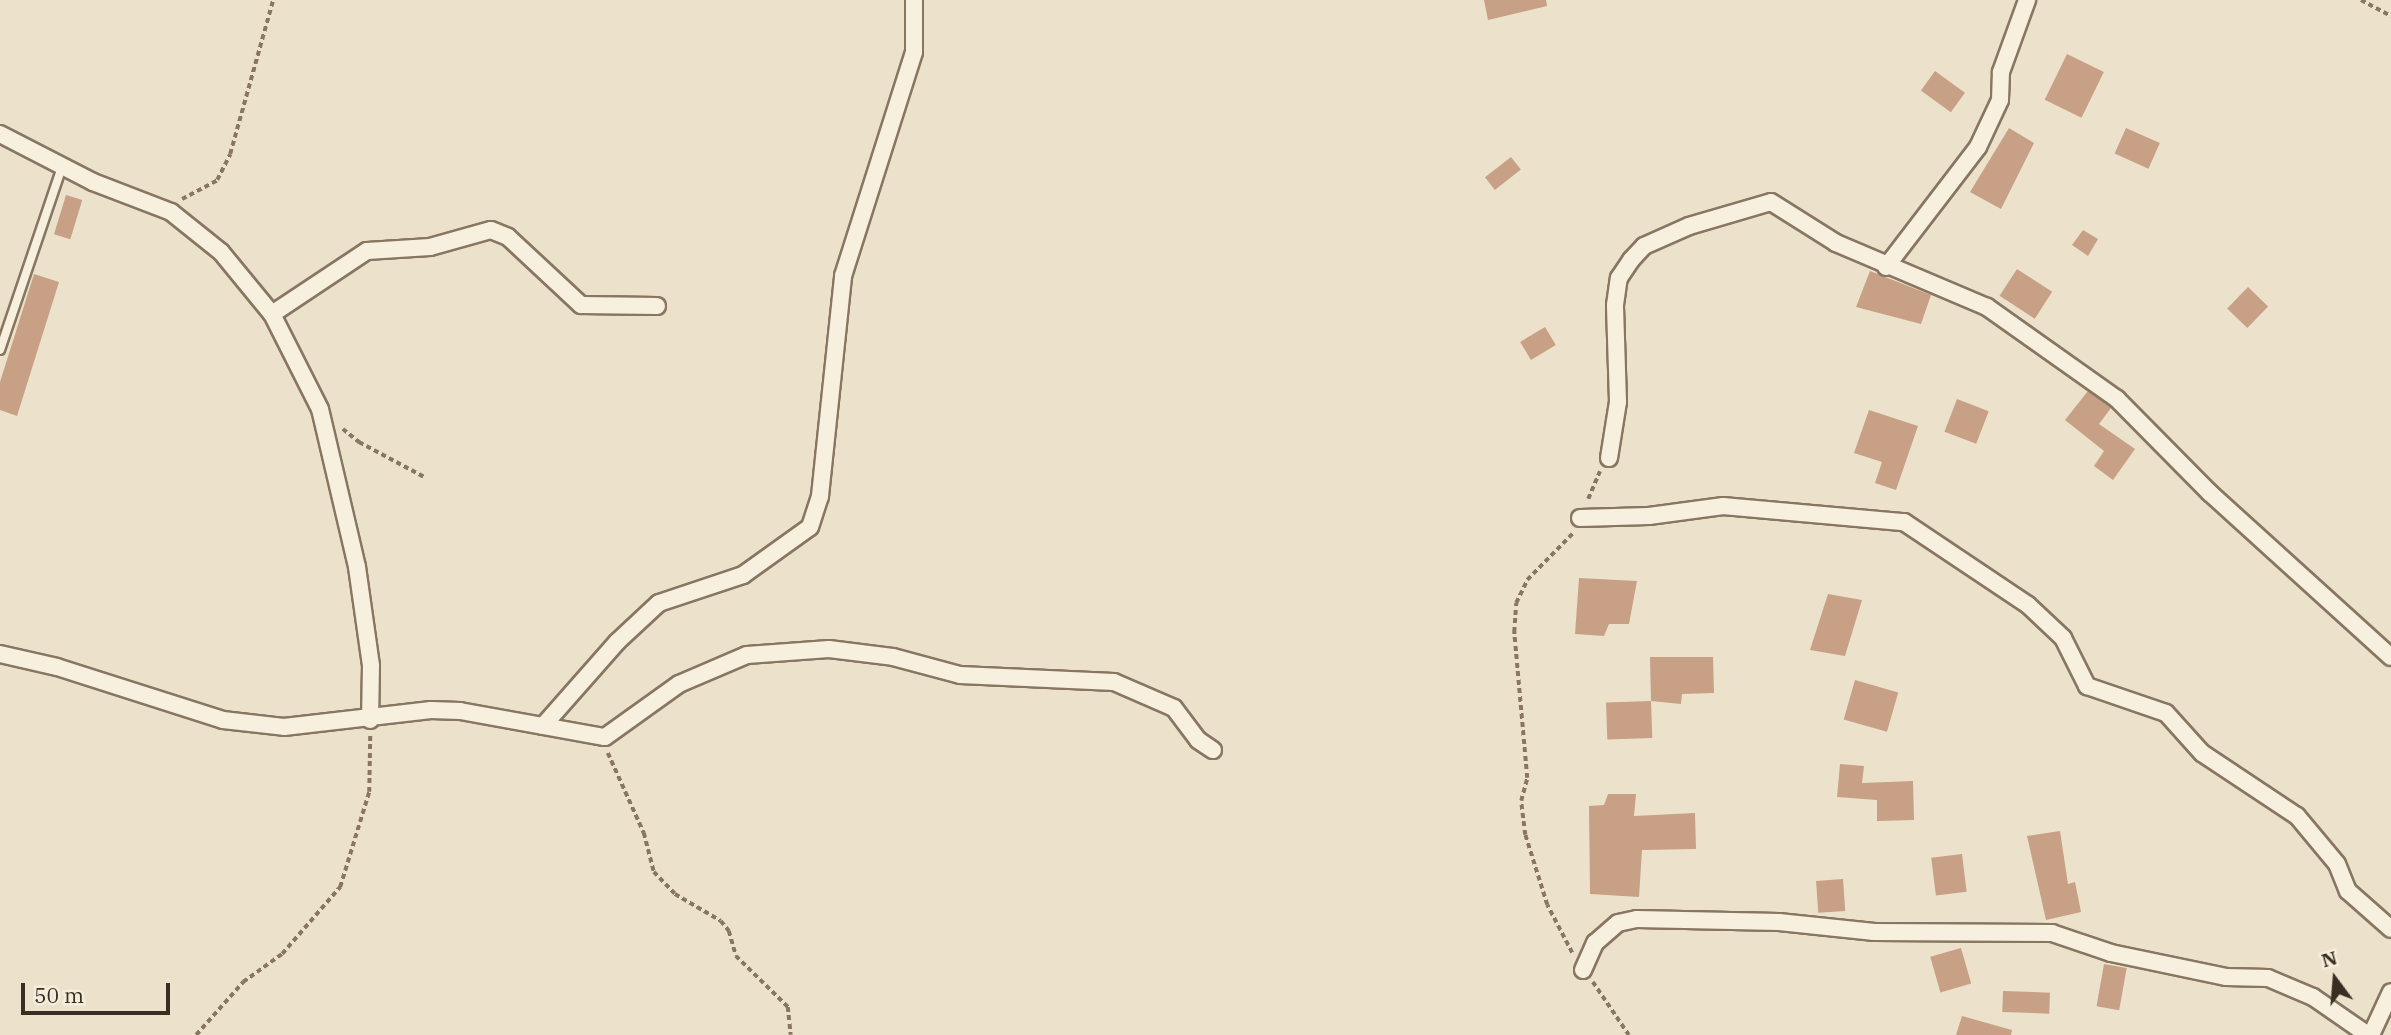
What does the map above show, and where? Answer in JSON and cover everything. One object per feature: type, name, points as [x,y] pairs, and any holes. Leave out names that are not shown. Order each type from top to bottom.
[{"type":"street","points":[[543,726],[617,642],[659,603],[743,575],[810,527],[820,496],[843,276],[914,52],[914,0]]},
{"type":"street","points":[[1886,267],[1978,147],[2000,100],[2001,72],[2027,0]]},
{"type":"street","points":[[0,134],[62,167],[162,209],[221,252],[272,314],[320,409],[357,567],[371,665],[370,720]]},
{"type":"street","points":[[1609,458],[1618,402],[1615,304],[1619,278],[1644,246],[1689,226],[1771,202],[1836,243],[1886,267],[1987,307],[2117,399],[2210,493],[2391,657]]},
{"type":"street","points":[[272,314],[367,251],[430,247],[491,230],[508,237],[581,305],[657,306]]},
{"type":"street","points":[[1580,517],[1648,516],[1723,506],[1904,522],[2028,605],[2063,638],[2087,686],[2166,713],[2202,753],[2297,816],[2337,864],[2348,891],[2391,929]]},
{"type":"street","points":[[0,654],[57,667],[223,720],[284,727],[370,720],[431,710],[605,737],[679,684],[747,655],[829,649],[893,657],[960,674],[1114,682],[1174,708],[1198,740],[1213,750]]},
{"type":"street","points":[[1583,970],[1595,943],[1618,923],[1637,919],[1779,922],[1874,933],[2052,933],[2110,953],[2226,977],[2268,978],[2313,997],[2370,1035],[2391,992]]},
{"type":"lane","points":[[0,350],[62,167]]},
{"type":"path","points":[[162,209],[200,192],[221,172],[230,154],[273,0]]},
{"type":"path","points":[[2361,0],[2391,16]]},
{"type":"path","points":[[320,409],[359,442],[426,478]]},
{"type":"path","points":[[1609,458],[1574,531],[1527,580],[1516,603],[1514,632],[1527,778],[1521,801],[1525,835],[1547,905],[1583,970],[1629,1035]]},
{"type":"path","points":[[197,1035],[243,982],[282,954],[340,887],[369,792],[370,720]]},
{"type":"path","points":[[605,737],[607,751],[644,833],[654,872],[675,894],[721,921],[736,956],[788,1007],[791,1035]]},
{"type":"building","points":[[1484,0],[1546,0],[1547,6],[1488,20]]},
{"type":"building","points":[[2067,54],[2104,72],[2081,118],[2045,100]]},
{"type":"building","points":[[1935,71],[1965,93],[1951,112],[1921,90]]},
{"type":"building","points":[[2009,128],[2034,143],[2001,209],[1970,192]]},
{"type":"building","points":[[2126,128],[2160,143],[2148,169],[2115,154]]},
{"type":"building","points":[[1511,157],[1521,170],[1495,190],[1485,177]]},
{"type":"building","points":[[66,195],[82,200],[70,239],[54,234]]},
{"type":"building","points":[[2083,230],[2098,239],[2088,256],[2072,245]]},
{"type":"building","points":[[2017,269],[2052,292],[2035,319],[2000,296]]},
{"type":"building","points":[[1870,271],[1931,295],[1921,324],[1856,307]]},
{"type":"building","points":[[34,274],[59,282],[17,416],[0,410],[0,382]]},
{"type":"building","points":[[2248,287],[2268,306],[2247,328],[2227,309]]},
{"type":"building","points":[[1545,327],[1556,345],[1531,360],[1520,342]]},
{"type":"building","points":[[2088,391],[2111,408],[2099,424],[2135,449],[2113,480],[2094,466],[2104,451],[2065,420]]},
{"type":"building","points":[[1957,399],[1989,411],[1976,444],[1944,432]]},
{"type":"building","points":[[1869,410],[1918,426],[1896,490],[1875,483],[1882,462],[1854,453]]},
{"type":"building","points":[[1579,578],[1637,581],[1629,624],[1609,624],[1604,636],[1575,634]]},
{"type":"building","points":[[1828,594],[1862,600],[1845,656],[1810,650]]},
{"type":"building","points":[[1650,657],[1713,657],[1714,693],[1682,694],[1681,704],[1651,701]]},
{"type":"building","points":[[1855,680],[1898,692],[1887,732],[1844,719]]},
{"type":"building","points":[[1651,701],[1652,738],[1607,740],[1606,703]]},
{"type":"building","points":[[1840,764],[1864,766],[1862,783],[1913,781],[1914,820],[1877,821],[1877,800],[1837,797]]},
{"type":"building","points":[[1608,794],[1636,794],[1634,816],[1695,813],[1696,849],[1642,850],[1639,897],[1590,894],[1589,806],[1604,805]]},
{"type":"building","points":[[2060,831],[2068,884],[2075,882],[2081,912],[2046,920],[2027,836]]},
{"type":"building","points":[[1962,854],[1967,892],[1936,895],[1931,858]]},
{"type":"building","points":[[1843,879],[1845,911],[1818,913],[1816,881]]},
{"type":"building","points":[[1961,948],[1971,984],[1940,992],[1930,957]]},
{"type":"building","points":[[2104,964],[2127,968],[2119,1010],[2097,1006]]},
{"type":"building","points":[[2003,991],[2050,993],[2049,1014],[2002,1012]]},
{"type":"building","points":[[1962,1016],[2012,1030],[2011,1035],[1956,1035]]}]
